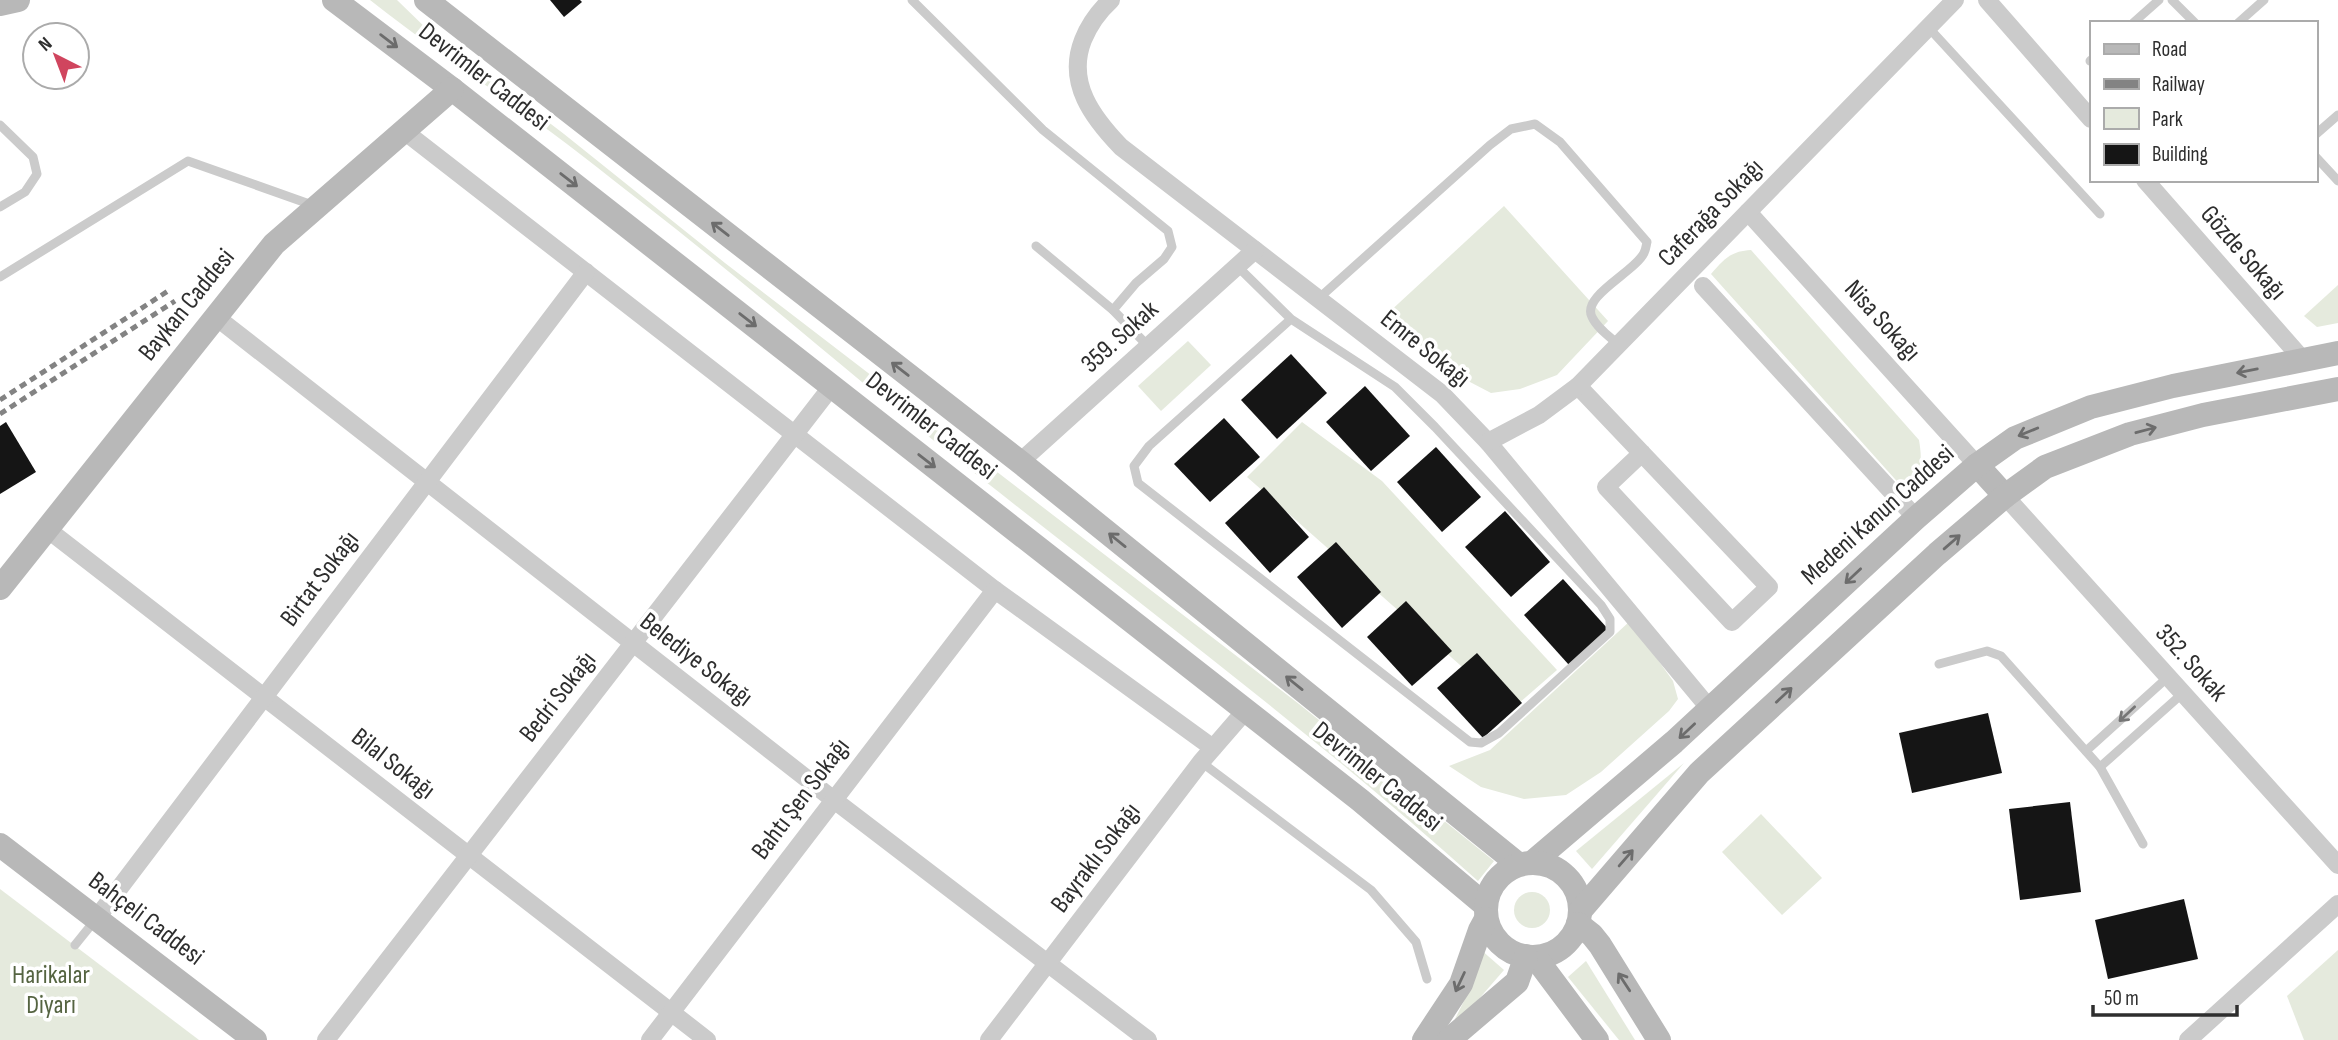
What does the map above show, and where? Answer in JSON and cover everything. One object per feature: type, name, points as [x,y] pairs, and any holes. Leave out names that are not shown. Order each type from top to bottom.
[{"type":"main road","points":[[0,4],[18,0]]},
{"type":"main road","name":"Devrimler Caddesi","points":[[334,0],[452,89],[1360,800],[1486,912]]},
{"type":"main road","name":"Devrimler Caddesi","points":[[426,0],[1020,462],[1526,863]]},
{"type":"main road","name":"Baykan Caddesi","points":[[0,588],[274,244],[452,89]]},
{"type":"main road","name":"Medeni Kanun Caddesi","points":[[1526,863],[1674,742],[1916,518],[1977,465],[2015,438],[2091,407],[2173,386],[2338,353]]},
{"type":"main road","points":[[1486,912],[1490,932],[1498,943],[1509,951],[1530,957],[1548,955],[1561,948],[1572,937],[1580,917],[1699,773],[1937,554],[2005,496],[2045,467],[2122,437],[2203,415],[2338,388]]},
{"type":"main road","points":[[1977,465],[2005,496]]},
{"type":"main road","name":"Bahçeli Caddesi","points":[[0,845],[255,1040]]},
{"type":"main road","points":[[1424,1040],[1461,984],[1495,880],[1505,871],[1526,863],[1548,864],[1566,876],[1578,895],[1580,917],[1660,1040]]},
{"type":"main road","points":[[1449,1040],[1517,982],[1530,957]]},
{"type":"main road","points":[[1530,957],[1597,1040]]},
{"type":"street","name":"Emre Sokağı","points":[[1111,0],[1089,27],[1079,52],[1077,69],[1080,88],[1089,108],[1112,138],[1443,394],[1488,442],[1710,709]]},
{"type":"street","name":"Caferağa Sokağı","points":[[1488,442],[1539,415],[1578,386],[1955,0]]},
{"type":"street","points":[[1987,0],[2090,118]]},
{"type":"street","points":[[404,131],[995,590],[1213,748]]},
{"type":"street","name":"Gözde Sokağı","points":[[2147,182],[2303,360]]},
{"type":"street","name":"Nisa Sokağı","points":[[1748,212],[1977,465]]},
{"type":"street","name":"359. Sokak","points":[[1020,462],[1255,250]]},
{"type":"street","name":"Birtat Sokağı","points":[[96,919],[586,272]]},
{"type":"street","points":[[1703,286],[1916,518]]},
{"type":"street","name":"Belediye Sokağı","points":[[216,317],[834,800],[1148,1040]]},
{"type":"street","name":"Bedri Sokağı","points":[[326,1040],[832,386]]},
{"type":"street","points":[[1578,386],[1642,453],[1769,587],[1732,622],[1606,487],[1642,453]]},
{"type":"street","name":"352. Sokak","points":[[2005,496],[2338,865]]},
{"type":"street","name":"Bilal Sokağı","points":[[47,529],[707,1040]]},
{"type":"street","name":"Bahtı Şen Sokağı","points":[[650,1040],[995,590]]},
{"type":"street","name":"Bayraklı Sokağı","points":[[989,1040],[1201,762],[1246,710]]},
{"type":"street","points":[[2188,1040],[2338,904]]},
{"type":"lane","points":[[912,0],[1043,130],[1168,231],[1172,247],[1164,259],[1136,283],[1113,310]]},
{"type":"lane","points":[[2135,21],[2159,0]]},
{"type":"lane","points":[[2172,0],[2193,21]]},
{"type":"lane","points":[[2240,21],[2263,0]]},
{"type":"lane","points":[[1928,27],[2100,214]]},
{"type":"lane","points":[[2317,133],[2338,114]]},
{"type":"lane","points":[[1318,299],[1490,145],[1511,129],[1535,124],[1560,142],[1647,242],[1644,254],[1593,300],[1589,310],[1592,320],[1619,345]]},
{"type":"lane","points":[[0,125],[33,157],[37,174],[25,192],[0,207]]},
{"type":"lane","points":[[2317,158],[2338,181]]},
{"type":"lane","points":[[0,277],[188,161],[316,207]]},
{"type":"lane","points":[[1037,246],[1113,310],[1148,346]]},
{"type":"lane","points":[[1237,266],[1291,318],[1395,387],[1601,605],[1610,620],[1610,632],[1499,733],[1481,743],[1470,742],[1138,484],[1134,466],[1149,446],[1291,318]]},
{"type":"lane","points":[[1939,664],[1987,652],[2001,656],[2101,767],[2143,844]]},
{"type":"lane","points":[[2086,751],[2168,677]]},
{"type":"lane","points":[[2101,767],[2183,693]]},
{"type":"lane","points":[[1201,762],[1371,890],[1416,942],[1427,979]]},
{"type":"lane","points":[[75,945],[96,919]]},
{"type":"green space","points":[[370,0],[397,0],[430,32],[564,134],[725,263],[1299,704],[1494,861],[1478,881],[1297,727],[943,448],[687,238],[567,144]]},
{"type":"green space","points":[[1504,206],[1608,321],[1557,375],[1520,389],[1491,393],[1447,370],[1386,315]]},
{"type":"green space","points":[[1751,250],[1919,440],[1919,467],[1903,488],[1711,274],[1728,257]]},
{"type":"green space","points":[[2338,285],[2338,323],[2317,327],[2304,316]]},
{"type":"green space","points":[[1188,341],[1211,365],[1161,411],[1138,386]]},
{"type":"green space","points":[[1302,422],[1382,481],[1557,670],[1511,710],[1247,477]]},
{"type":"green space","points":[[1630,621],[1673,681],[1678,699],[1669,711],[1601,772],[1566,795],[1524,799],[1481,787],[1449,766],[1490,750]]},
{"type":"green space","points":[[1684,763],[1592,869],[1576,851]]},
{"type":"green space","points":[[1761,814],[1822,878],[1782,915],[1722,852]]},
{"type":"green space","name":"Harikalar Diyarı","points":[[0,889],[199,1040],[0,1040]]},
{"type":"green space","points":[[1532,892],[1545,897],[1550,910],[1545,923],[1532,928],[1519,923],[1514,910],[1519,897]]},
{"type":"green space","points":[[1480,949],[1504,970],[1458,1023],[1455,1019],[1474,981]]},
{"type":"green space","points":[[2338,950],[2338,1040],[2304,1040],[2287,996]]},
{"type":"green space","points":[[1586,961],[1635,1040],[1619,1040],[1568,977]]},
{"type":"building","points":[[550,0],[580,0],[582,2],[564,17]]},
{"type":"building","points":[[1291,354],[1327,393],[1277,439],[1241,400]]},
{"type":"building","points":[[1365,386],[1410,436],[1371,471],[1326,422]]},
{"type":"building","points":[[1224,418],[1260,457],[1210,502],[1174,464]]},
{"type":"building","points":[[6,422],[36,472],[0,494],[0,426]]},
{"type":"building","points":[[1436,447],[1481,497],[1442,532],[1397,482]]},
{"type":"building","points":[[1264,487],[1309,537],[1270,573],[1225,523]]},
{"type":"building","points":[[1505,511],[1550,562],[1511,597],[1465,547]]},
{"type":"building","points":[[1336,542],[1381,592],[1342,628],[1297,577]]},
{"type":"building","points":[[1563,579],[1608,629],[1569,665],[1524,615]]},
{"type":"building","points":[[1406,601],[1452,651],[1412,686],[1367,637]]},
{"type":"building","points":[[1477,653],[1522,703],[1483,738],[1437,688]]},
{"type":"building","points":[[1988,713],[2002,773],[1912,793],[1899,733]]},
{"type":"building","points":[[2070,802],[2081,892],[2020,900],[2009,809]]},
{"type":"building","points":[[2184,899],[2198,959],[2108,979],[2095,920]]},
{"type":"railway","points":[[0,400],[168,291]]},
{"type":"railway","points":[[0,414],[175,301]]}]
